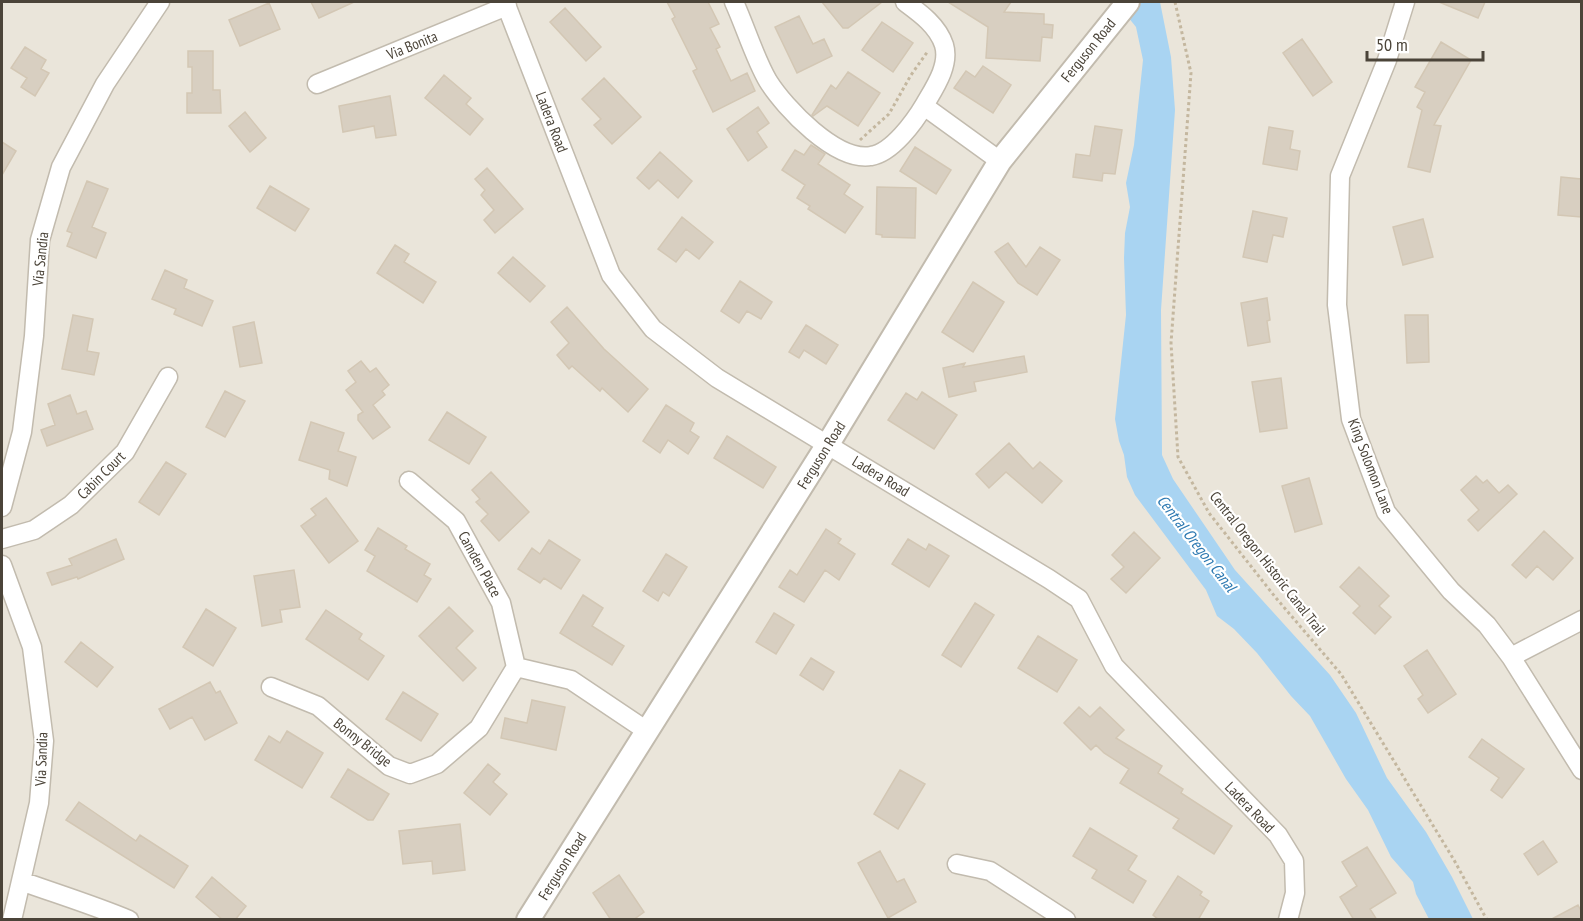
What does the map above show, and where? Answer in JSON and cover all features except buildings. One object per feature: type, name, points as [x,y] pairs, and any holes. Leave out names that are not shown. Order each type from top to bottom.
[{"type":"street","name":"Via Sandia","points":[[2,507],[22,432],[34,336],[40,240],[61,167],[105,84],[160,2]]},
{"type":"street","points":[[734,2],[767,80],[789,110],[845,152],[871,156],[893,145],[924,106],[938,81],[945,59],[945,46],[940,35],[925,17],[905,2]]},
{"type":"street","name":"King Solomon Lane","points":[[1405,2],[1387,60],[1340,176],[1337,305],[1351,419],[1386,512],[1451,591],[1487,625],[1511,657],[1581,770]]},
{"type":"street","name":"Via Bonita","points":[[317,84],[506,4]]},
{"type":"street","name":"Ladera Road","points":[[506,4],[611,275],[653,329],[717,378],[1049,579],[1078,599],[1114,666],[1278,835],[1294,861],[1295,893],[1288,920]]},
{"type":"street","name":"Ferguson Road","points":[[528,920],[828,444],[1000,161],[1122,9]]},
{"type":"street","points":[[924,106],[1000,161]]},
{"type":"street","name":"Cabin Court","points":[[2,539],[34,530],[71,505],[87,490],[125,452],[168,377]]},
{"type":"street","name":"Camden Place","points":[[409,481],[456,521],[501,603],[516,667]]},
{"type":"street","name":"Via Sandia","points":[[2,565],[32,647],[44,741],[39,803],[12,920]]},
{"type":"street","points":[[1511,657],[1581,620]]},
{"type":"street","points":[[516,667],[571,680],[647,731]]},
{"type":"street","name":"Bonny Bridge","points":[[271,687],[318,706],[389,766],[410,774],[437,764],[480,728],[516,667]]},
{"type":"street","points":[[957,864],[990,872],[1066,920]]},
{"type":"street","points":[[21,881],[89,903],[129,920]]},
{"type":"path","name":"Central Oregon Historic Canal Trail","points":[[1175,2],[1191,73],[1171,343],[1178,457],[1209,513],[1276,598],[1341,674],[1454,860],[1487,920]]},
{"type":"path","points":[[845,152],[889,114],[911,75],[940,35]]},
{"type":"shaded area","points":[[2,2],[1581,2],[1581,919],[2,919]]},
{"type":"water","name":"Central Oregon Canal","points":[[1116,2],[1160,2],[1171,57],[1175,110],[1161,310],[1162,455],[1173,479],[1235,570],[1330,675],[1356,713],[1387,778],[1426,832],[1473,919],[1429,919],[1416,894],[1413,882],[1391,857],[1368,810],[1346,779],[1310,716],[1257,653],[1234,629],[1217,616],[1206,590],[1135,495],[1127,477],[1115,419],[1126,315],[1124,258],[1125,233],[1130,207],[1126,183],[1134,145],[1143,60],[1136,27]]}]
